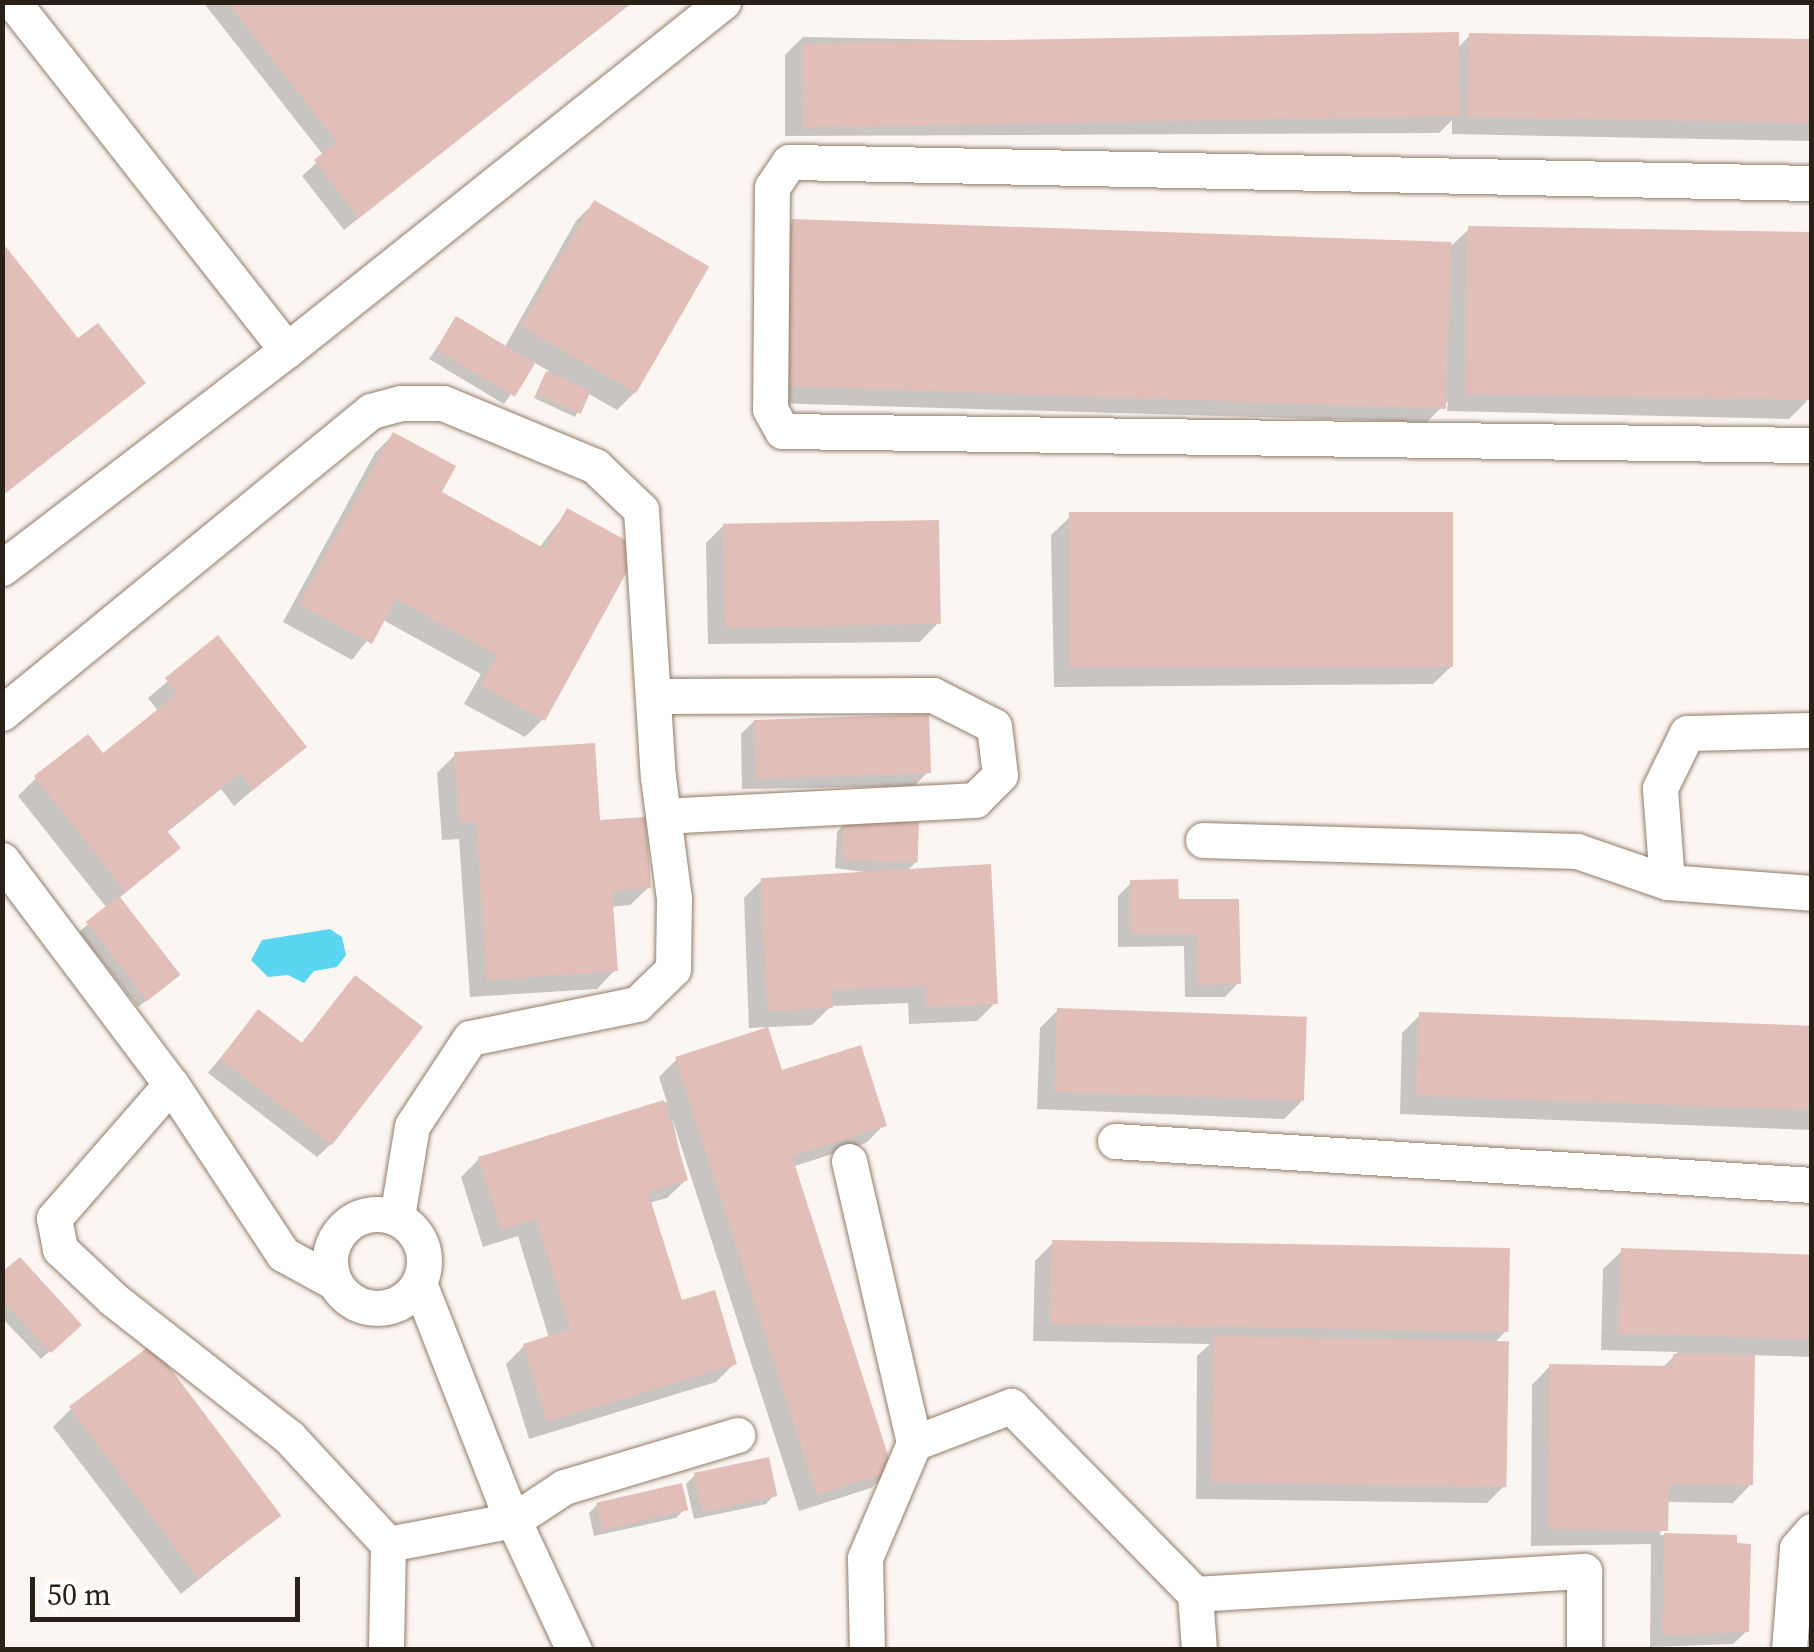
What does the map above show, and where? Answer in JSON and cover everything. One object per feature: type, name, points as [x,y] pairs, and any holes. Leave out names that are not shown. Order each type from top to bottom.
[{"type":"lane","points":[[13,2],[287,350]]},
{"type":"lane","points":[[2,568],[287,350],[723,2]]},
{"type":"lane","points":[[1812,183],[789,162],[772,188],[770,409],[782,431],[1812,444]]},
{"type":"lane","points":[[2,713],[371,412],[400,403],[443,403],[595,466],[641,510],[663,816],[674,898],[673,969],[637,1004],[470,1038],[412,1126],[397,1217]]},
{"type":"lane","points":[[654,696],[933,695],[994,726],[1000,775],[975,800],[663,816]]},
{"type":"lane","points":[[1667,882],[1660,788],[1687,733],[1812,730]]},
{"type":"lane","points":[[1203,840],[1577,851],[1667,882],[1812,893]]},
{"type":"lane","points":[[2,860],[171,1084],[283,1254],[334,1282],[359,1305],[393,1306],[419,1283]]},
{"type":"lane","points":[[171,1084],[54,1218],[60,1249],[113,1299],[289,1437],[388,1544],[387,1646]]},
{"type":"lane","points":[[1115,1141],[1812,1186]]},
{"type":"lane","points":[[849,1160],[914,1443],[865,1558],[867,1650]]},
{"type":"lane","points":[[334,1282],[329,1253],[343,1228],[368,1214],[397,1217],[422,1246],[419,1283],[514,1520],[574,1650]]},
{"type":"lane","points":[[914,1443],[1011,1406],[1195,1594],[1199,1650]]},
{"type":"lane","points":[[388,1544],[514,1520],[564,1487],[737,1435]]},
{"type":"lane","points":[[1790,1650],[1797,1548],[1812,1531]]},
{"type":"lane","points":[[1195,1594],[1584,1571],[1584,1650]]},
{"type":"water","points":[[330,929],[342,937],[346,955],[337,967],[314,971],[304,983],[288,975],[268,977],[251,960],[262,940]]},
{"type":"building","points":[[227,2],[633,2],[359,218],[314,160],[337,142]]},
{"type":"building","points":[[1459,32],[1460,116],[804,127],[802,43]]},
{"type":"building","points":[[1469,33],[1812,39],[1810,123],[1468,117]]},
{"type":"building","points":[[594,200],[709,266],[636,393],[521,326]]},
{"type":"building","points":[[792,219],[1452,242],[1446,409],[786,386]]},
{"type":"building","points":[[1468,226],[1812,232],[1809,400],[1465,394]]},
{"type":"building","points":[[2,242],[78,338],[98,323],[146,383],[2,496]]},
{"type":"building","points":[[456,316],[535,363],[515,397],[436,349]]},
{"type":"building","points":[[546,371],[591,391],[581,414],[536,394]]},
{"type":"building","points":[[393,432],[456,466],[442,492],[545,549],[567,508],[640,548],[545,721],[481,685],[497,655],[396,599],[372,644],[299,604]]},
{"type":"building","points":[[1069,512],[1453,512],[1453,667],[1069,667]]},
{"type":"building","points":[[939,520],[941,624],[725,628],[723,524]]},
{"type":"building","points":[[218,635],[307,747],[253,790],[240,773],[167,831],[181,848],[126,892],[34,776],[88,734],[103,753],[177,694],[165,678]]},
{"type":"building","points":[[929,714],[931,773],[756,779],[754,720]]},
{"type":"building","points":[[595,743],[600,820],[646,817],[651,888],[612,891],[618,971],[487,980],[476,822],[460,823],[454,752]]},
{"type":"building","points":[[844,820],[919,823],[918,863],[843,860]]},
{"type":"building","points":[[991,864],[998,1004],[926,1007],[926,986],[832,990],[833,1008],[767,1011],[761,878]]},
{"type":"building","points":[[1178,879],[1179,899],[1239,899],[1241,984],[1198,985],[1197,934],[1131,934],[1130,880]]},
{"type":"building","points":[[119,896],[181,975],[147,1001],[86,922]]},
{"type":"building","points":[[355,975],[423,1027],[332,1145],[220,1059],[258,1009],[302,1043]]},
{"type":"building","points":[[1057,1008],[1307,1017],[1304,1101],[1054,1092]]},
{"type":"building","points":[[1419,1012],[1812,1026],[1809,1110],[1416,1096]]},
{"type":"building","points":[[768,1027],[782,1070],[861,1045],[887,1126],[792,1156],[893,1471],[817,1495],[675,1057]]},
{"type":"building","points":[[664,1100],[688,1180],[648,1192],[682,1300],[715,1290],[737,1364],[547,1422],[523,1344],[570,1329],[536,1219],[501,1230],[478,1157]]},
{"type":"building","points":[[1052,1240],[1510,1248],[1508,1332],[1051,1324]]},
{"type":"building","points":[[1621,1248],[1812,1255],[1809,1340],[1618,1333]]},
{"type":"building","points":[[20,1257],[82,1325],[51,1353],[2,1300],[2,1272]]},
{"type":"building","points":[[1214,1336],[1509,1341],[1506,1487],[1211,1482]]},
{"type":"building","points":[[152,1344],[281,1516],[198,1578],[69,1407]]},
{"type":"building","points":[[1673,1354],[1755,1355],[1753,1485],[1669,1484],[1668,1531],[1548,1529],[1549,1364],[1673,1366]]},
{"type":"building","points":[[769,1457],[777,1496],[702,1512],[694,1473]]},
{"type":"building","points":[[682,1483],[688,1510],[603,1530],[596,1503]]},
{"type":"building","points":[[1664,1533],[1737,1535],[1737,1543],[1751,1544],[1749,1632],[1662,1635]]}]
